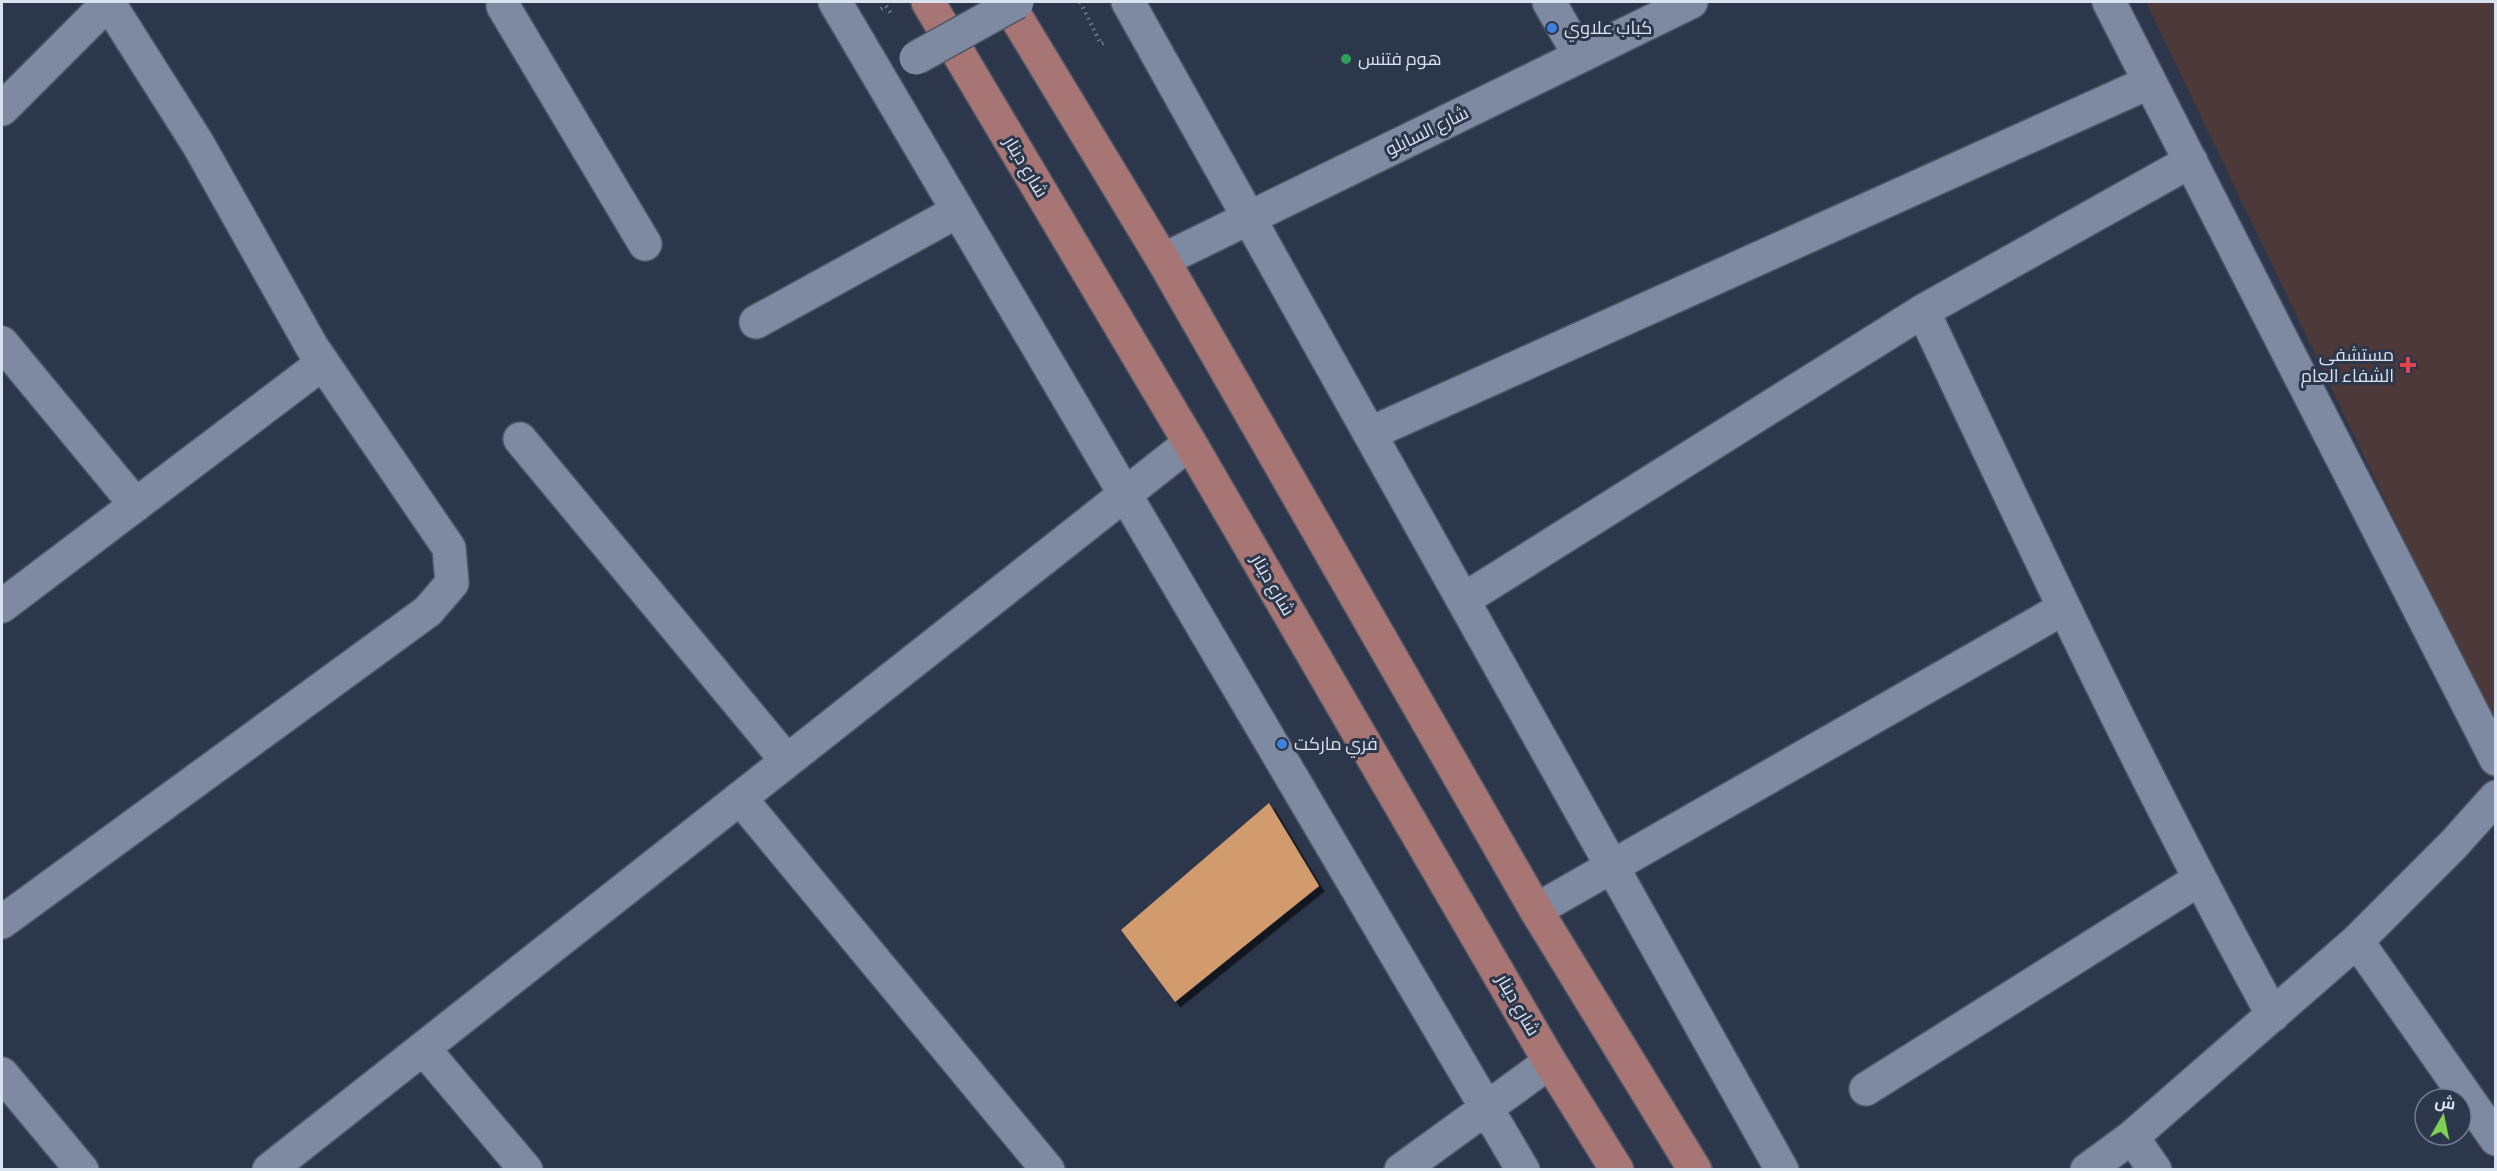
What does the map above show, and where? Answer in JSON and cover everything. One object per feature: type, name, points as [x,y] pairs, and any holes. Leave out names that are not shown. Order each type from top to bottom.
[{"type":"main road","name":"شارع دينار","points":[[928,2],[1190,443],[1550,1062],[1617,1170]]},
{"type":"main road","points":[[1007,2],[1163,260],[1536,910],[1695,1170]]},
{"type":"street","points":[[2,109],[108,2],[198,144],[323,363],[449,548],[452,583],[428,611],[2,922]]},
{"type":"street","points":[[503,2],[509,16],[645,244]]},
{"type":"street","points":[[835,2],[1523,1170]]},
{"type":"street","points":[[916,58],[1017,2]]},
{"type":"street","points":[[1128,2],[1251,217],[1611,868],[1782,1170]]},
{"type":"street","points":[[1549,2],[1580,56]]},
{"type":"street","name":"شارع السايلو","points":[[1163,260],[1691,2]]},
{"type":"street","points":[[2109,2],[2496,759]]},
{"type":"street","points":[[1371,433],[2151,82]]},
{"type":"street","points":[[1463,600],[1923,311],[2191,161]]},
{"type":"street","points":[[756,322],[958,211]]},
{"type":"street","points":[[1923,311],[2064,608],[2198,880],[2272,1015]]},
{"type":"street","points":[[2,343],[135,506]]},
{"type":"street","points":[[2,606],[323,363]]},
{"type":"street","points":[[520,439],[787,761]]},
{"type":"street","points":[[268,1170],[1190,443]]},
{"type":"street","points":[[1536,910],[2064,608]]},
{"type":"street","points":[[2087,1170],[2132,1137],[2357,941],[2454,844],[2496,797]]},
{"type":"street","points":[[740,798],[1048,1170]]},
{"type":"street","points":[[1866,1089],[2198,880]]},
{"type":"street","points":[[2357,941],[2493,1129]]},
{"type":"street","points":[[423,1048],[526,1170]]},
{"type":"street","points":[[1401,1170],[1487,1110],[1550,1062]]},
{"type":"street","points":[[2,1074],[82,1170]]},
{"type":"street","points":[[2132,1137],[2155,1170]]},
{"type":"path","points":[[1080,2],[1101,44]]},
{"type":"shaded area","name":"مستشفى الشفاء العام","points":[[2146,2],[2495,2],[2495,729]]},
{"type":"building","points":[[1269,803],[1319,886],[1175,1002],[1121,930]]},
{"type":"place","name":"كباب علاوي","points":[[1552,28]]},
{"type":"place","name":"هوم فتنس","points":[[1346,59]]},
{"type":"place","name":"مستشفى الشفاء العام","points":[[2408,365]]},
{"type":"place","name":"فري ماركت","points":[[1282,744]]}]
